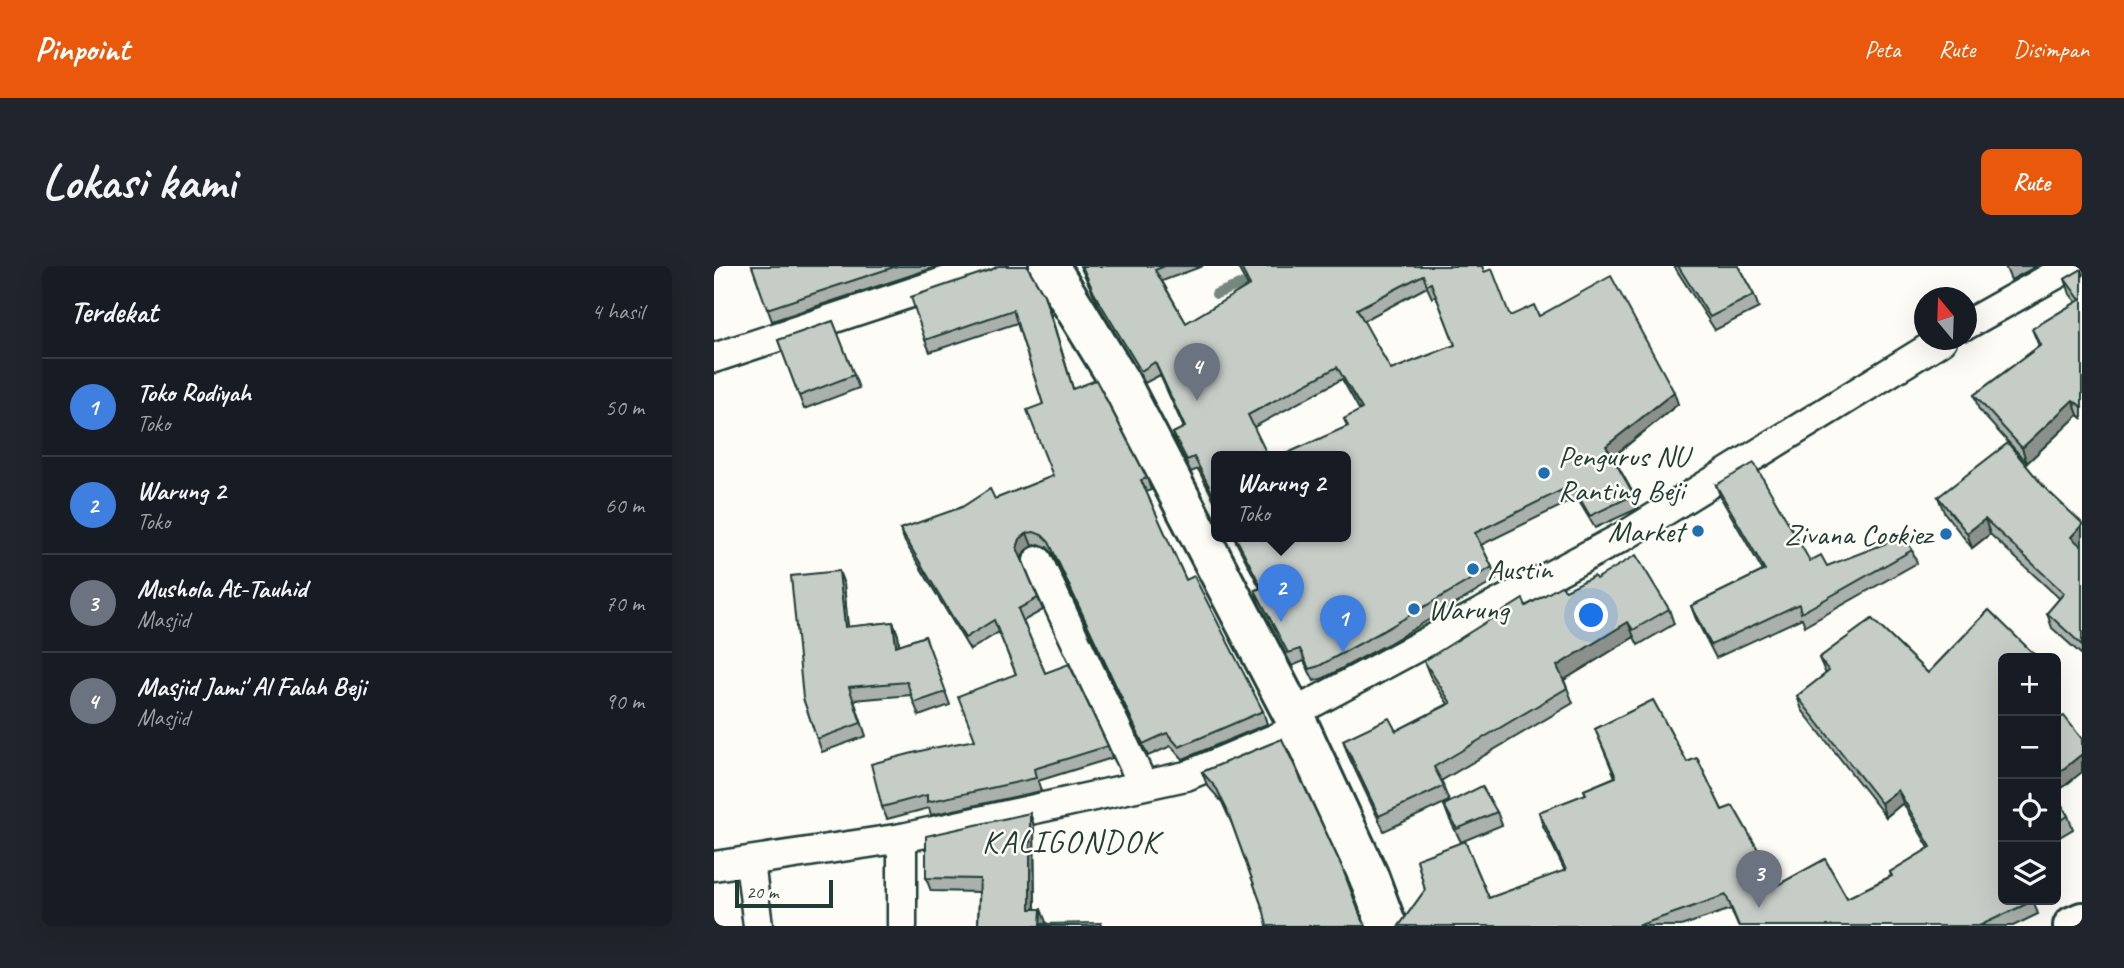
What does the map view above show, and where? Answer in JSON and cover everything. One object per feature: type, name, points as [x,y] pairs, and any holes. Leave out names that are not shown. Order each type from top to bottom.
[{"type":"street","points":[[714,358],[992,266]]},
{"type":"street","points":[[1049,266],[1120,382],[1296,721],[1368,875],[1387,926]]},
{"type":"street","points":[[1977,319],[2071,266]]},
{"type":"street","points":[[714,866],[902,838],[1186,776],[1296,721],[1626,535],[1926,350]]},
{"type":"street","points":[[1038,561],[1143,785]]},
{"type":"street","points":[[902,838],[902,926]]},
{"type":"street","points":[[750,862],[758,926]]},
{"type":"street","points":[[2073,926],[2082,922]]},
{"type":"building","points":[[752,266],[897,266],[767,309]]},
{"type":"building","points":[[998,266],[1027,266],[1044,295],[1073,389],[1096,380],[1147,478],[1141,480],[1186,580],[1194,576],[1263,711],[1179,747],[1167,733],[1143,744],[1049,542],[1042,535],[1027,533],[1020,539],[1017,548],[1038,598],[1018,609],[1045,673],[1069,664],[1108,746],[1034,769],[1036,778],[927,802],[927,795],[882,807],[871,764],[975,740],[958,696],[1016,674],[994,620],[965,638],[900,529],[962,507],[990,489],[995,499],[1053,476],[1027,410],[1043,404],[1013,310],[925,340],[911,297]]},
{"type":"building","points":[[1082,266],[1165,266],[1155,270],[1186,323],[1250,285],[1240,266],[1482,266],[1484,272],[1492,269],[1510,316],[1534,305],[1539,316],[1611,276],[1674,392],[1606,446],[1634,495],[1590,516],[1572,485],[1475,533],[1492,567],[1383,631],[1309,669],[1300,649],[1288,653],[1255,590],[1262,588],[1238,542],[1351,542],[1351,451],[1292,451],[1348,426],[1344,419],[1362,409],[1337,367],[1248,415],[1266,451],[1211,451],[1211,490],[1194,457],[1187,460],[1173,433],[1185,427],[1155,362],[1141,371],[1094,293]],"holes":[[[1423,275],[1427,285],[1431,283],[1455,345],[1391,370],[1357,309]]]},
{"type":"building","points":[[1678,266],[1738,266],[1754,295],[1710,317]]},
{"type":"building","points":[[2082,269],[2082,407],[2073,400],[2022,448],[1974,395],[2041,345],[2032,329],[2080,300],[2065,279]]},
{"type":"building","points":[[833,321],[854,375],[799,396],[778,340]]},
{"type":"building","points":[[2008,443],[2044,487],[2082,523],[2071,537],[2082,547],[2082,645],[2047,613],[2064,593],[1985,519],[1967,533],[1938,497]]},
{"type":"building","points":[[1754,463],[1810,561],[1821,555],[1827,566],[1905,536],[1912,550],[1801,613],[1799,604],[1711,645],[1691,606],[1765,570],[1716,485]]},
{"type":"building","points":[[1636,555],[1669,609],[1633,630],[1628,622],[1557,666],[1567,688],[1434,767],[1444,786],[1379,816],[1343,740],[1389,718],[1396,731],[1451,703],[1424,661],[1523,599],[1526,606],[1561,586],[1566,590],[1594,576],[1596,579]]},
{"type":"building","points":[[839,571],[845,627],[893,622],[896,646],[925,636],[946,692],[914,703],[907,682],[849,687],[861,723],[817,739],[803,698],[791,576]]},
{"type":"building","points":[[1989,610],[2033,653],[1998,653],[1998,905],[2024,905],[1979,926],[1739,926],[1726,895],[1637,926],[1399,926],[1425,890],[1417,859],[1465,841],[1489,898],[1566,870],[1539,812],[1586,794],[1584,790],[1616,777],[1595,729],[1653,700],[1687,762],[1697,758],[1722,810],[1733,806],[1778,885],[1825,859],[1847,898],[1892,876],[1890,872],[1931,847],[1898,790],[1881,803],[1797,696],[1829,671],[1819,658],[1872,619],[1928,673]]},
{"type":"building","points":[[2064,716],[2082,739],[2082,754],[2061,771],[2061,718]]},
{"type":"building","points":[[1282,739],[1342,867],[1366,926],[1267,926],[1227,810],[1217,789],[1202,772]]},
{"type":"building","points":[[1482,786],[1497,812],[1457,829],[1444,805]]},
{"type":"building","points":[[2061,804],[2068,816],[2061,820]]},
{"type":"building","points":[[1030,813],[1030,909],[1041,909],[1040,924],[1101,923],[1101,926],[978,926],[980,879],[926,878],[926,836]]},
{"type":"waterway","points":[[1216,294],[1258,278]]},
{"type":"place","name":"Masjid Jami' Al Falah Beji","points":[[1197,401]]},
{"type":"place","name":"Pengurus NU Ranting Beji","points":[[1544,473]]},
{"type":"place","name":"Market","points":[[1698,531]]},
{"type":"place","name":"Zivana Cookiez","points":[[1946,534]]},
{"type":"place","name":"Austin","points":[[1473,569]]},
{"type":"place","name":"Warung","points":[[1414,609]]},
{"type":"place","name":"Warung 2","points":[[1281,622]]},
{"type":"place","name":"Toko Rodiyah","points":[[1343,653]]},
{"type":"place","name":"Mushola At-Tauhid","points":[[1759,908]]},
{"type":"district","name":"KALIGONDOK","points":[[1071,841]]}]
